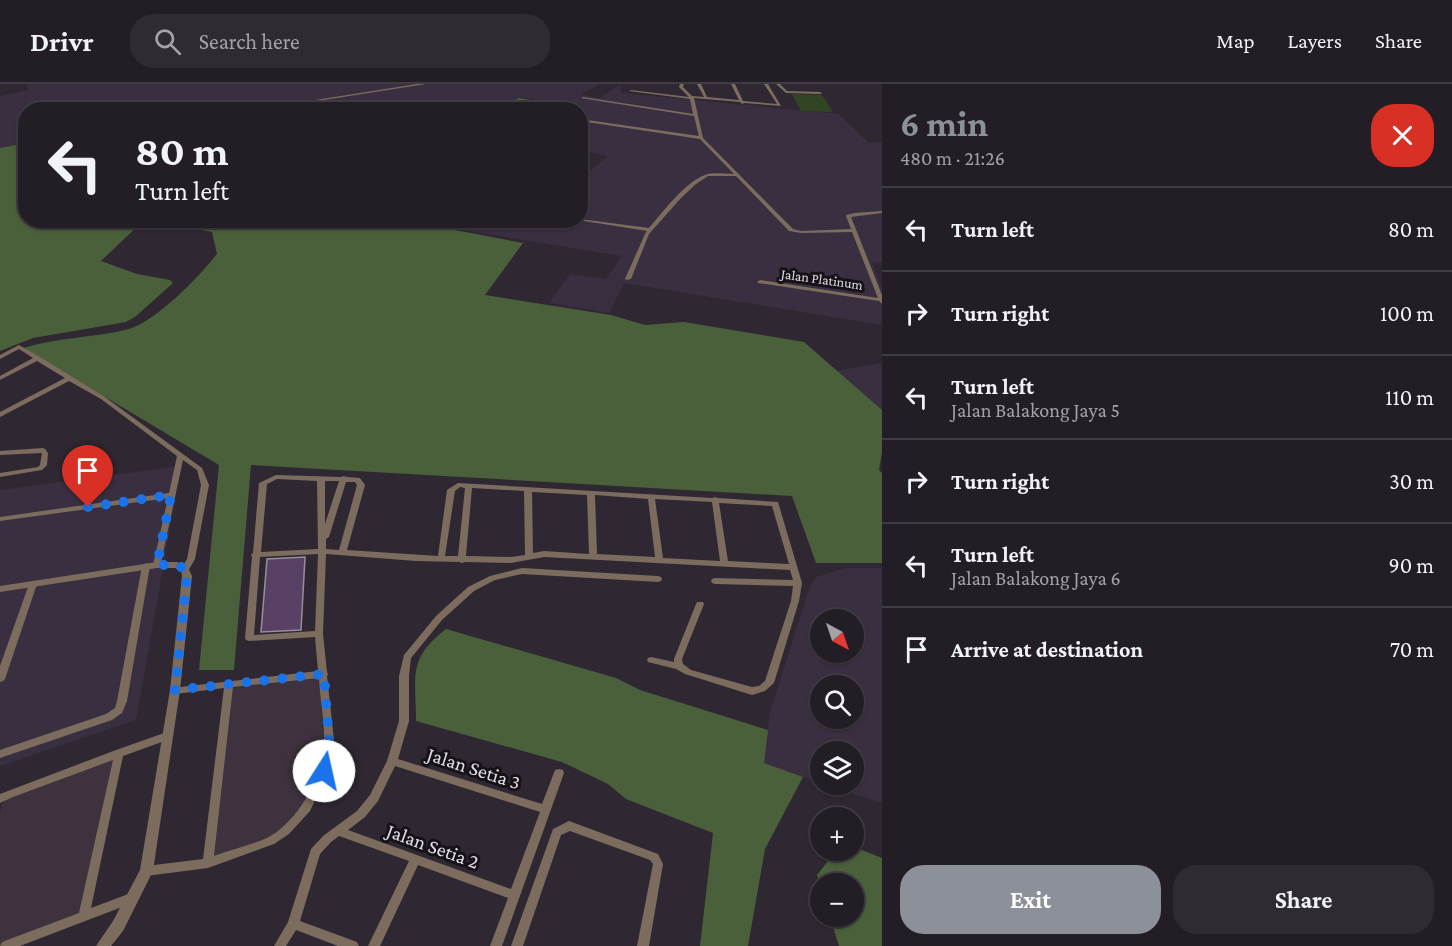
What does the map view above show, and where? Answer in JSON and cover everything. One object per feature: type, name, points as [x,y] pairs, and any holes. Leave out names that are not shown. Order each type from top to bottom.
[{"type":"street","points":[[374,84],[380,90]]},
{"type":"street","points":[[305,102],[424,84]]},
{"type":"street","points":[[682,84],[681,87],[691,98],[701,138],[795,232],[854,230]]},
{"type":"street","points":[[699,84],[706,98]]},
{"type":"street","points":[[733,84],[742,102]]},
{"type":"street","points":[[631,91],[780,105],[766,84]]},
{"type":"street","points":[[778,84],[786,92],[820,93]]},
{"type":"street","points":[[583,98],[695,115]]},
{"type":"street","points":[[588,121],[701,138]]},
{"type":"street","points":[[628,279],[650,231],[670,205],[700,178],[714,174],[737,175]]},
{"type":"street","points":[[882,212],[850,215],[849,219],[882,301]]},
{"type":"street","points":[[588,221],[650,231]]},
{"type":"street","name":"Jalan Platinum","points":[[760,282],[882,301]]},
{"type":"street","points":[[0,357],[19,347],[39,358],[103,398],[181,454],[200,469],[205,485],[191,559],[185,569],[187,576],[175,690],[146,871],[135,897],[103,946]]},
{"type":"street","points":[[0,378],[39,358]]},
{"type":"street","points":[[0,416],[69,378]]},
{"type":"street","points":[[0,453],[36,449],[43,450],[45,453],[40,469],[0,475]]},
{"type":"street","points":[[157,565],[181,454]]},
{"type":"street","points":[[320,634],[249,638],[262,483],[276,477],[357,480],[361,485],[342,553]]},
{"type":"street","points":[[146,871],[208,863],[270,841],[285,831],[306,808],[324,771],[329,740],[320,634],[321,478]]},
{"type":"street","points":[[322,547],[344,478]]},
{"type":"street","points":[[441,559],[451,490],[458,485],[775,504],[798,583],[795,601],[769,683],[762,689],[752,691],[688,672],[679,666],[651,660]]},
{"type":"street","points":[[462,560],[469,486]]},
{"type":"street","points":[[528,489],[529,555]]},
{"type":"street","points":[[591,493],[593,556]]},
{"type":"street","points":[[0,519],[171,495]]},
{"type":"street","points":[[651,496],[659,560]]},
{"type":"street","points":[[715,499],[724,563]]},
{"type":"street","points":[[255,555],[322,547],[342,553],[462,560],[511,560],[529,555],[593,556],[794,567]]},
{"type":"street","points":[[0,588],[146,566],[177,565],[185,569]]},
{"type":"street","points":[[0,754],[109,717],[119,710],[146,566]]},
{"type":"street","points":[[280,946],[293,924],[315,852],[327,839],[361,814],[374,798],[392,761],[404,722],[404,676],[407,657],[420,638],[471,589],[493,578],[522,571],[658,579]]},
{"type":"street","points":[[715,581],[798,583]]},
{"type":"street","points":[[0,679],[4,656],[33,584]]},
{"type":"street","points":[[679,666],[678,659],[700,604]]},
{"type":"street","points":[[175,690],[324,674]]},
{"type":"street","points":[[208,863],[229,684]]},
{"type":"street","points":[[0,799],[167,736]]},
{"type":"street","points":[[84,916],[119,753]]},
{"type":"street","name":"Jalan Setia 3","points":[[392,761],[546,810]]},
{"type":"street","points":[[496,946],[559,773]]},
{"type":"street","points":[[517,946],[557,832],[569,826],[654,857],[658,864],[643,946]]},
{"type":"street","name":"Jalan Setia 2","points":[[339,831],[514,896]]},
{"type":"street","points":[[374,946],[415,859]]},
{"type":"street","points":[[6,946],[135,897]]},
{"type":"street","points":[[293,924],[353,946]]},
{"type":"shaded area","points":[[25,84],[600,84],[580,95],[600,98],[620,84],[621,93],[838,114],[869,143],[882,142],[882,262],[872,263],[882,289],[882,325],[624,283],[609,313],[549,303],[570,274],[606,279],[622,256],[450,228],[588,228],[588,172],[608,156],[588,152],[588,102],[567,102],[571,100],[550,102],[522,97],[511,102],[18,102],[18,144],[0,148],[0,96],[29,90]]},
{"type":"shaded area","points":[[882,363],[882,410],[836,371]]},
{"type":"shaded area","points":[[181,466],[136,720],[0,766],[0,490]]},
{"type":"shaded area","points":[[846,568],[882,568],[882,803],[857,795],[864,795],[864,741],[810,741],[810,779],[763,763],[770,713],[809,589],[816,577]]},
{"type":"shaded area","points":[[320,677],[324,755],[302,806],[283,828],[266,839],[214,857],[233,687]]},
{"type":"shaded area","points":[[114,759],[80,915],[0,945],[0,813],[2,804],[8,798]]},
{"type":"green space","points":[[792,94],[822,95],[833,112],[801,111]]},
{"type":"green space","points":[[519,98],[543,102],[511,102]]},
{"type":"green space","points":[[18,144],[18,228],[136,228],[101,261],[137,274],[170,280],[173,283],[135,317],[126,322],[33,338],[0,351],[0,148]]},
{"type":"green space","points":[[191,228],[445,228],[523,243],[485,295],[611,315],[645,325],[684,322],[804,342],[882,410],[882,452],[879,470],[882,473],[882,563],[816,563],[792,496],[251,465],[234,670],[199,670],[219,465],[23,348],[129,329],[152,317],[176,297],[217,254],[212,232]]},
{"type":"green space","points":[[446,629],[616,678],[640,690],[768,730],[764,763],[803,777],[765,849],[748,946],[700,946],[713,833],[626,799],[608,784],[562,762],[416,721],[415,680],[419,659]]},
{"type":"green space","points":[[864,851],[882,858],[882,946],[839,946],[833,927],[864,927],[864,873],[819,873],[828,861],[864,861]]},
{"type":"building","points":[[305,557],[301,630],[261,632],[267,559]]},
{"type":"route","points":[[88,507],[171,495],[157,565],[177,565],[185,569],[187,576],[175,690],[324,674],[329,740],[324,771]]}]
